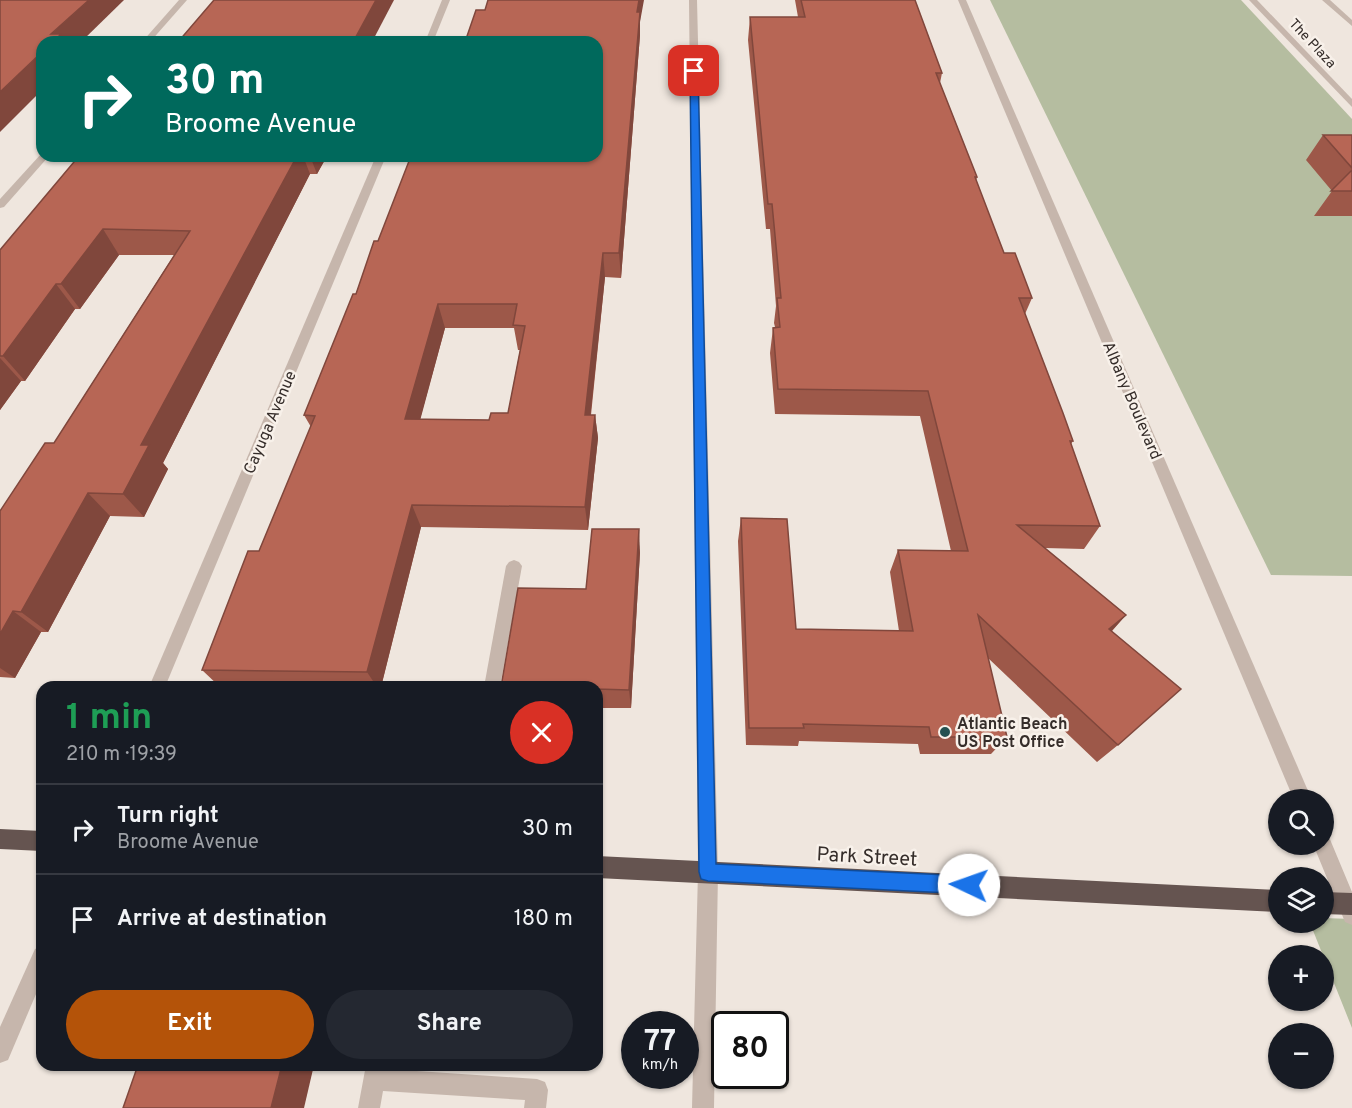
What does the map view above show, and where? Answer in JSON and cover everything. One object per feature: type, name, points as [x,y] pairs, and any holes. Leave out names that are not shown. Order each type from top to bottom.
[{"type":"highway","points":[[0,839],[36,841]]},
{"type":"highway","name":"Park Street","points":[[603,867],[1268,900]]},
{"type":"highway","points":[[1334,905],[1351,907]]},
{"type":"street","points":[[151,36],[183,0]]},
{"type":"street","points":[[431,36],[446,0]]},
{"type":"street","points":[[693,0],[708,872],[703,1108]]},
{"type":"street","name":"Albany Boulevard","points":[[962,0],[1298,789]]},
{"type":"street","name":"The Plaza","points":[[1253,0],[1352,104]]},
{"type":"street","points":[[1326,0],[1352,24]]},
{"type":"street","points":[[1338,89],[1352,89]]},
{"type":"street","points":[[0,205],[39,162]]},
{"type":"street","name":"Cayuga Avenue","points":[[160,681],[378,162]]},
{"type":"street","points":[[493,681],[514,566]]},
{"type":"street","points":[[1327,855],[1351,907]]},
{"type":"street","points":[[0,1052],[36,970]]},
{"type":"street","points":[[369,1108],[376,1072],[537,1090],[535,1108]]},
{"type":"green space","points":[[990,0],[1241,0],[1352,119],[1352,576],[1271,575]]},
{"type":"green space","points":[[1334,918],[1352,919],[1352,1028],[1334,983],[1334,945],[1319,945],[1314,933],[1334,933]]},
{"type":"building","points":[[0,0],[89,0],[51,34],[61,34],[59,36],[36,36],[36,58],[0,92]]},
{"type":"building","points":[[214,0],[376,0],[356,36],[183,36]]},
{"type":"building","points":[[488,0],[639,0],[637,12],[640,12],[619,253],[603,253],[585,415],[595,415],[585,507],[412,505],[367,672],[202,670],[248,551],[259,551],[315,416],[304,415],[353,294],[356,294],[374,241],[378,241],[409,162],[603,162],[603,36],[467,36],[476,10],[485,10]],"holes":[[[438,304],[517,304],[513,325],[525,326],[508,413],[491,413],[489,420],[405,419]]]},
{"type":"building","points":[[801,0],[915,0],[942,73],[936,73],[1004,253],[1015,253],[1032,298],[1019,298],[1073,441],[1070,441],[1100,526],[1017,525],[1126,615],[1109,629],[1181,689],[1118,745],[978,615],[1007,737],[931,737],[929,727],[803,724],[804,728],[749,728],[741,518],[787,519],[796,629],[913,631],[898,550],[968,551],[928,391],[778,389],[773,328],[780,327],[777,298],[781,298],[772,204],[768,204],[750,17],[805,17]]},
{"type":"building","points":[[1323,135],[1352,135],[1352,168]]},
{"type":"building","points":[[74,162],[294,162],[141,445],[149,445],[123,494],[88,493],[21,612],[13,611],[0,634],[0,511],[45,443],[54,443],[190,231],[103,229],[61,284],[56,284],[3,356],[0,356],[0,250]]},
{"type":"building","points":[[1352,170],[1352,191],[1331,191]]},
{"type":"building","points":[[592,529],[639,529],[629,690],[603,689],[603,681],[502,681],[518,588],[586,589]]},
{"type":"building","points":[[136,1071],[280,1071],[271,1108],[123,1108]]},
{"type":"place","name":"Atlantic Beach US Post Office","points":[[945,732]]},
{"type":"route","points":[[694,71],[708,872],[969,885]]}]
